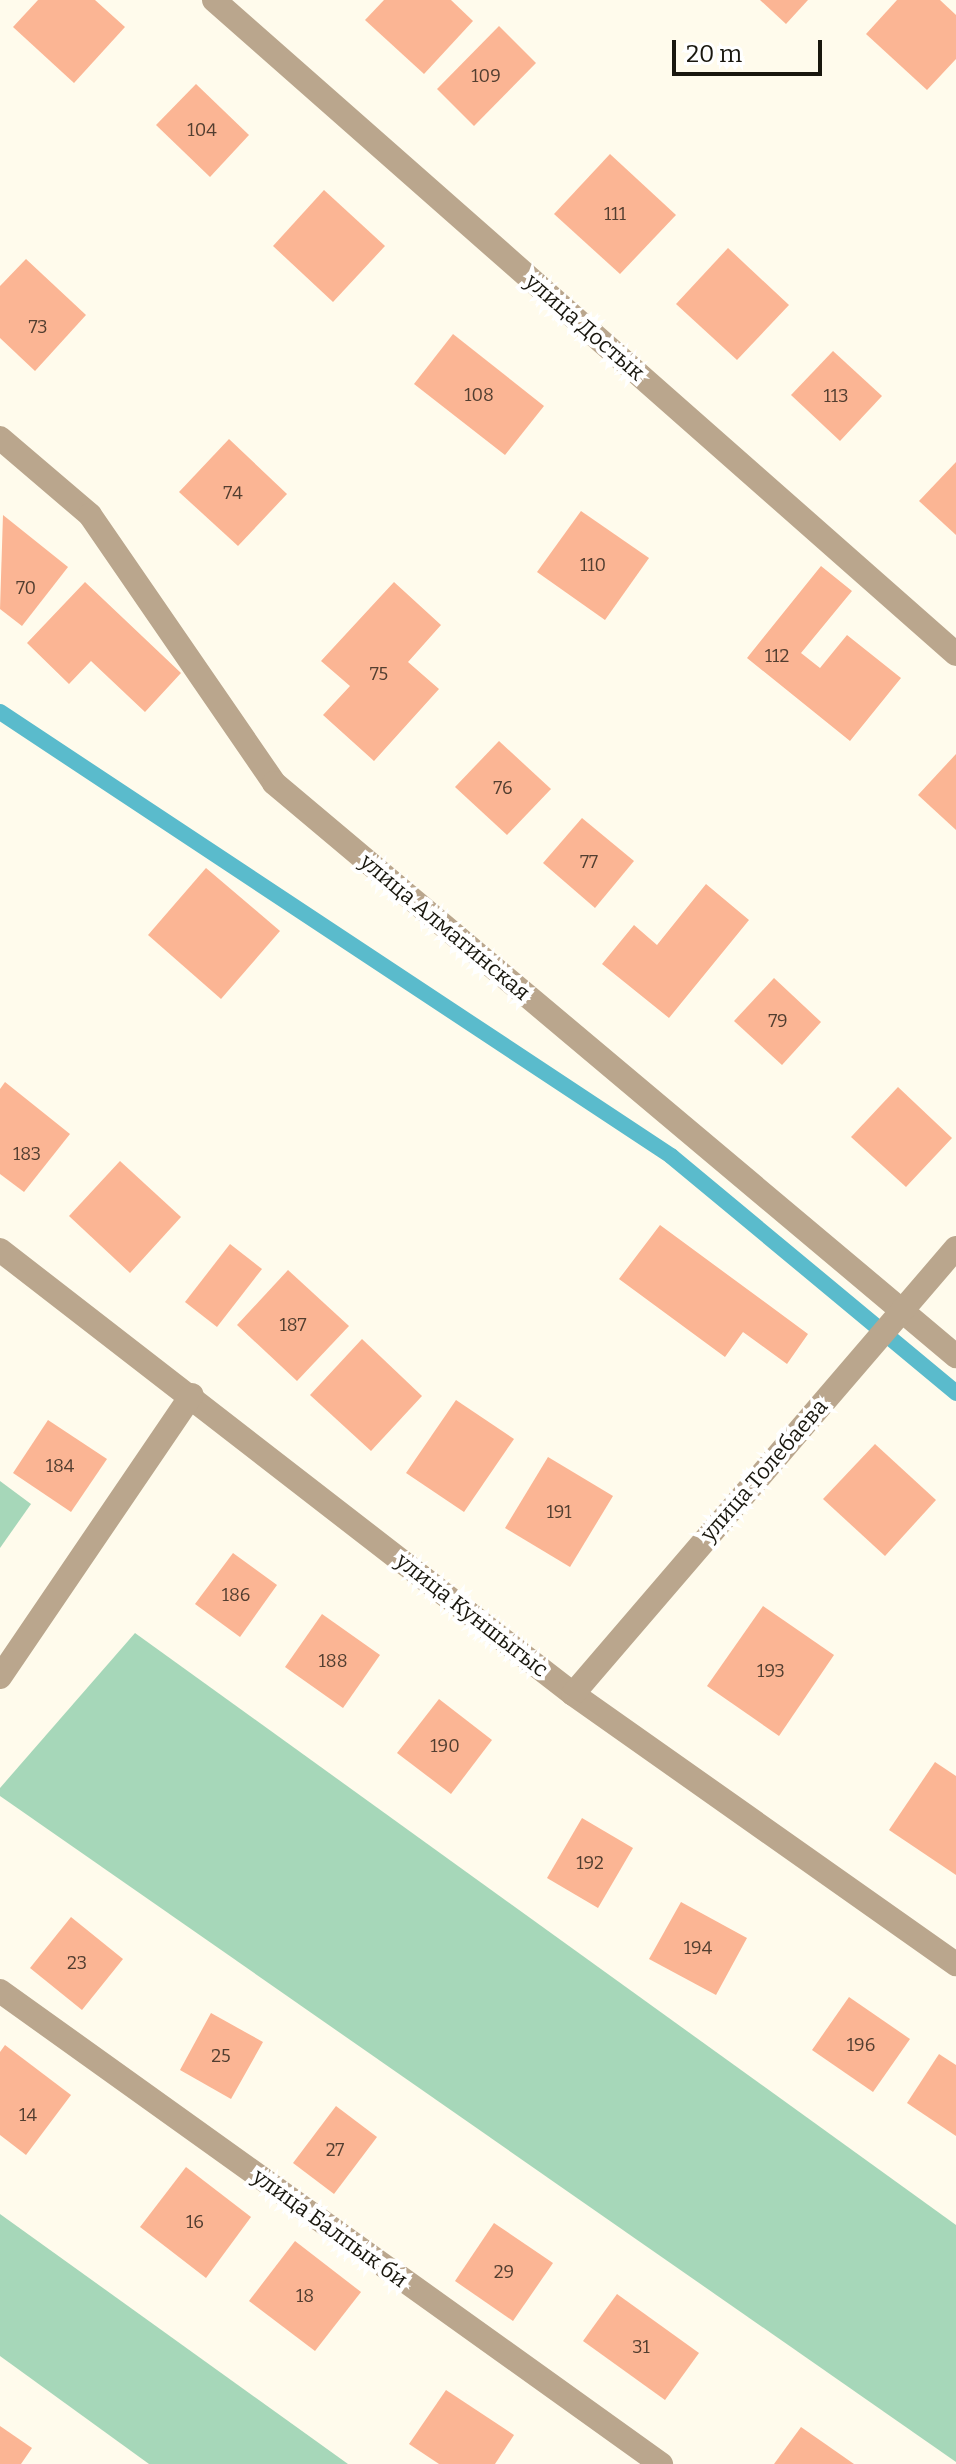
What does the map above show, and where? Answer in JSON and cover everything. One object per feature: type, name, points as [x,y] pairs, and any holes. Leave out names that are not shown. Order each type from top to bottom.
[{"type":"street","name":"улица Достык","points":[[214,0],[956,654]]},
{"type":"street","name":"улица Алматинская","points":[[0,438],[90,515],[274,783],[956,1356]]},
{"type":"street","name":"улица Толебаева","points":[[573,1694],[956,1248]]},
{"type":"street","name":"улица Куншыгыс","points":[[0,1250],[192,1395],[573,1694],[956,1964]]},
{"type":"street","points":[[0,1677],[192,1395]]},
{"type":"street","name":"улица Балпык би","points":[[0,1991],[661,2464]]},
{"type":"green space","points":[[0,1481],[31,1504],[0,1548]]},
{"type":"green space","points":[[135,1633],[956,2225],[956,2462],[0,1796],[0,1788]]},
{"type":"green space","points":[[0,2214],[348,2464],[149,2464],[0,2356]]},
{"type":"building","points":[[38,0],[95,0],[125,27],[74,83],[13,27]]},
{"type":"building","points":[[384,0],[451,0],[473,21],[424,74],[365,20]]},
{"type":"building","points":[[760,0],[808,0],[786,24]]},
{"type":"building","points":[[897,0],[940,0],[956,15],[956,59],[927,90],[866,34]]},
{"type":"building","points":[[499,26],[536,63],[474,126],[437,89]]},
{"type":"building","points":[[196,84],[249,135],[210,177],[156,125]]},
{"type":"building","points":[[610,154],[676,215],[620,274],[554,214]]},
{"type":"building","points":[[324,190],[385,246],[333,302],[273,246]]},
{"type":"building","points":[[728,248],[789,305],[737,360],[676,304]]},
{"type":"building","points":[[26,259],[86,315],[35,371],[0,338],[0,286]]},
{"type":"building","points":[[453,334],[544,406],[505,455],[414,384]]},
{"type":"building","points":[[833,351],[882,396],[840,441],[791,395]]},
{"type":"building","points":[[229,439],[287,494],[238,546],[179,492]]},
{"type":"building","points":[[956,462],[956,535],[919,501]]},
{"type":"building","points":[[581,511],[649,558],[605,620],[537,572]]},
{"type":"building","points":[[3,515],[68,567],[22,626],[0,609]]},
{"type":"building","points":[[821,566],[852,591],[801,653],[820,668],[847,635],[901,678],[850,741],[747,658]]},
{"type":"building","points":[[85,582],[181,673],[145,712],[91,661],[69,684],[27,643]]},
{"type":"building","points":[[394,582],[441,625],[408,662],[439,689],[374,761],[323,715],[350,686],[321,661]]},
{"type":"building","points":[[499,741],[551,789],[507,835],[455,787]]},
{"type":"building","points":[[956,754],[956,830],[918,795]]},
{"type":"building","points":[[582,818],[634,861],[595,908],[543,863]]},
{"type":"building","points":[[206,868],[280,931],[221,999],[148,935]]},
{"type":"building","points":[[706,884],[749,920],[669,1018],[602,964],[634,925],[657,945]]},
{"type":"building","points":[[774,978],[821,1022],[782,1065],[734,1021]]},
{"type":"building","points":[[5,1082],[70,1134],[24,1192],[0,1174],[0,1089]]},
{"type":"building","points":[[898,1087],[952,1138],[906,1187],[851,1137]]},
{"type":"building","points":[[120,1161],[181,1217],[130,1273],[69,1216]]},
{"type":"building","points":[[660,1225],[808,1334],[787,1364],[743,1332],[725,1357],[619,1279]]},
{"type":"building","points":[[230,1244],[262,1269],[217,1327],[185,1302]]},
{"type":"building","points":[[288,1270],[349,1326],[297,1381],[237,1325]]},
{"type":"building","points":[[362,1339],[422,1396],[371,1451],[310,1395]]},
{"type":"building","points":[[456,1400],[514,1439],[464,1512],[406,1473]]},
{"type":"building","points":[[48,1420],[107,1459],[71,1512],[13,1473]]},
{"type":"building","points":[[875,1444],[936,1500],[885,1556],[823,1499]]},
{"type":"building","points":[[548,1457],[613,1496],[570,1567],[505,1528]]},
{"type":"building","points":[[233,1553],[277,1585],[240,1637],[195,1604]]},
{"type":"building","points":[[763,1606],[834,1655],[779,1736],[707,1686]]},
{"type":"building","points":[[322,1614],[380,1655],[343,1708],[285,1667]]},
{"type":"building","points":[[439,1699],[492,1740],[451,1794],[397,1753]]},
{"type":"building","points":[[935,1762],[956,1776],[956,1875],[889,1830]]},
{"type":"building","points":[[582,1818],[633,1848],[598,1908],[547,1878]]},
{"type":"building","points":[[681,1902],[747,1938],[716,1995],[649,1959]]},
{"type":"building","points":[[71,1917],[123,1959],[82,2010],[30,1968]]},
{"type":"building","points":[[849,1997],[910,2039],[873,2092],[812,2050]]},
{"type":"building","points":[[211,2013],[263,2042],[231,2099],[180,2070]]},
{"type":"building","points":[[5,2045],[71,2095],[26,2155],[0,2135],[0,2052]]},
{"type":"building","points":[[939,2054],[956,2065],[956,2136],[907,2103]]},
{"type":"building","points":[[336,2106],[377,2137],[334,2194],[293,2163]]},
{"type":"building","points":[[186,2167],[251,2217],[206,2278],[140,2227]]},
{"type":"building","points":[[494,2223],[553,2263],[513,2321],[455,2281]]},
{"type":"building","points":[[295,2241],[361,2292],[315,2351],[249,2301]]},
{"type":"building","points":[[617,2294],[699,2353],[665,2400],[583,2341]]},
{"type":"building","points":[[446,2390],[514,2435],[495,2464],[439,2464],[409,2444]]},
{"type":"building","points":[[0,2426],[32,2448],[21,2464],[0,2464]]},
{"type":"building","points":[[801,2427],[854,2464],[774,2464]]},
{"type":"waterway","points":[[0,712],[671,1156],[956,1393]]}]
